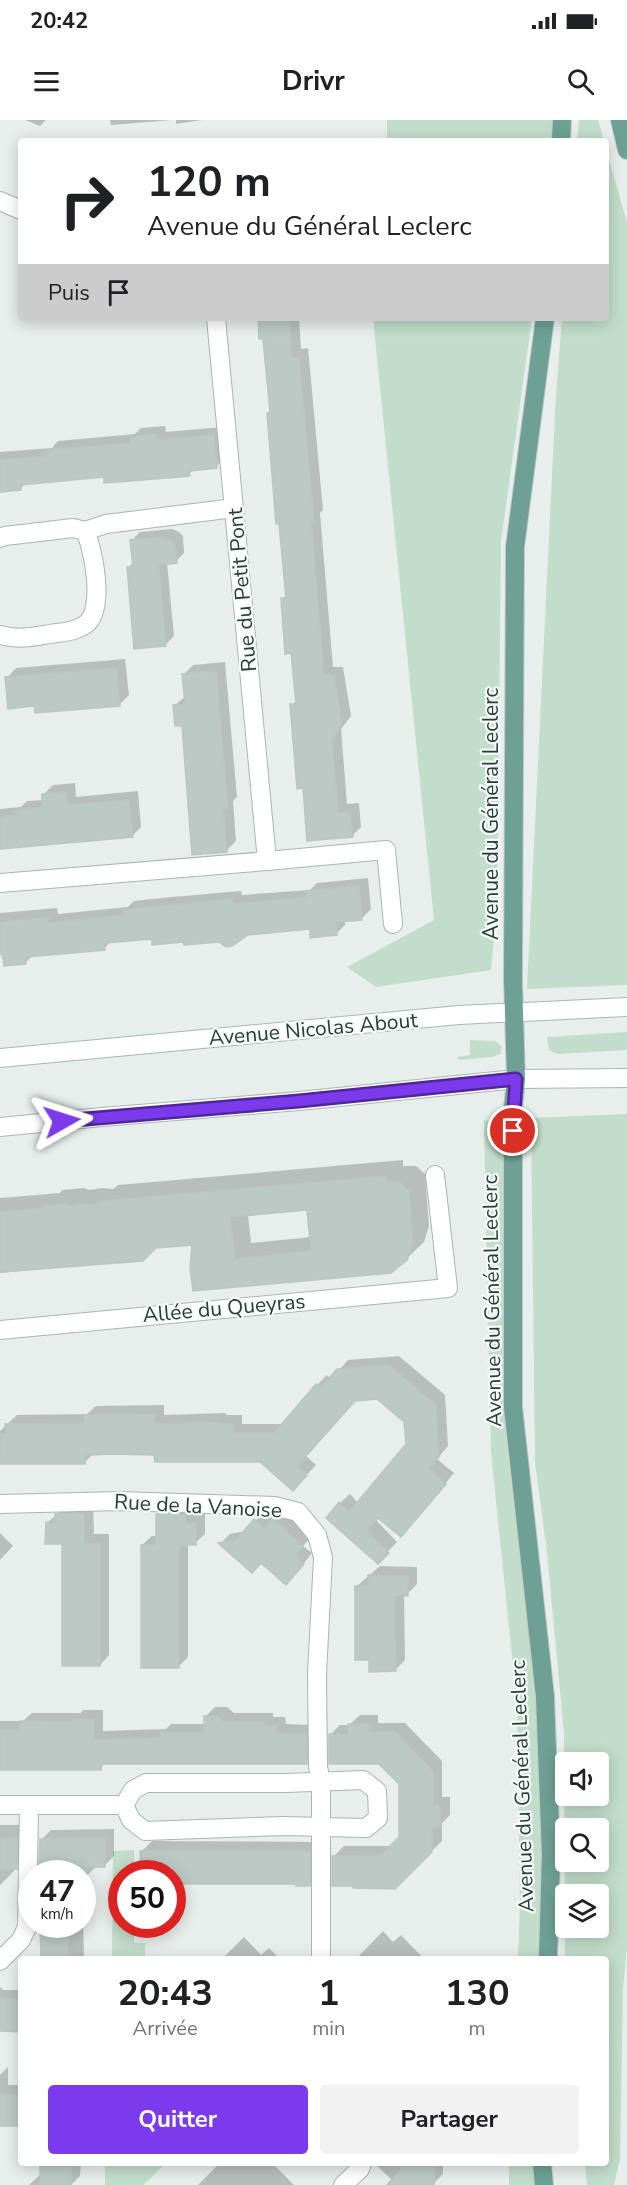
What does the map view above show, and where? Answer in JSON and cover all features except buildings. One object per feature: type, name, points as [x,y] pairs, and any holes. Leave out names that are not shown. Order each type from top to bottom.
[{"type":"main road","points":[[561,138],[562,120]]},
{"type":"main road","points":[[620,120],[627,150]]},
{"type":"main road","name":"Avenue du Général Leclerc","points":[[545,321],[515,547],[514,1013],[516,1079],[513,1108],[513,1407],[544,1696],[551,1856],[548,1956]]},
{"type":"main road","points":[[542,2166],[544,2185]]},
{"type":"street","points":[[0,201],[18,209]]},
{"type":"street","name":"Rue du Petit Pont","points":[[216,321],[267,861]]},
{"type":"street","points":[[0,538],[73,528],[86,531],[106,524],[234,508]]},
{"type":"street","points":[[0,635],[16,639],[75,630],[88,623],[97,606],[92,547],[86,531]]},
{"type":"street","points":[[0,884],[386,849],[393,924]]},
{"type":"street","name":"Avenue Nicolas About","points":[[0,1058],[459,1016],[627,1007]]},
{"type":"street","points":[[0,1127],[299,1101],[516,1079],[627,1078]]},
{"type":"street","name":"Allée du Queyras","points":[[0,1330],[448,1288],[435,1174]]},
{"type":"street","name":"Rue de la Vanoise","points":[[0,1504],[131,1502],[274,1506],[298,1512],[317,1535],[323,1557],[317,1674],[318,1767],[321,1782],[321,1956]]},
{"type":"street","points":[[363,1780],[377,1791],[378,1818],[366,1828],[283,1826],[145,1831],[131,1820],[124,1805],[133,1790],[146,1783],[363,1780]]},
{"type":"street","points":[[0,1805],[124,1805]]},
{"type":"street","points":[[0,1961],[21,1940],[27,1927],[29,1805]]},
{"type":"street","points":[[343,2185],[361,2166]]},
{"type":"green space","points":[[387,120],[557,120],[554,138],[387,138]]},
{"type":"green space","points":[[579,120],[598,120],[603,138],[577,138]]},
{"type":"green space","points":[[609,160],[627,223],[627,985],[527,989],[556,394],[562,321],[609,321]]},
{"type":"green space","points":[[373,321],[532,321],[501,541],[497,908],[491,970],[376,987],[347,967],[434,920]]},
{"type":"green space","points":[[627,1032],[627,1050],[558,1054],[549,1050],[547,1037]]},
{"type":"green space","points":[[470,1040],[496,1041],[502,1047],[500,1054],[492,1057],[458,1060],[458,1057],[470,1055]]},
{"type":"green space","points":[[627,1114],[627,1945],[623,1989],[620,2159],[614,2185],[587,2185],[585,2166],[609,2166],[609,1956],[565,1956],[565,1938],[609,1938],[609,1884],[565,1884],[565,1872],[609,1872],[609,1818],[564,1818],[564,1806],[609,1806],[609,1752],[564,1752],[547,1552],[535,1462],[531,1118]]},
{"type":"green space","points":[[484,1120],[492,1121],[502,1135],[506,1151],[505,1428],[536,1697],[544,1826],[539,1956],[518,1956],[520,1905],[517,1705],[491,1452]]},
{"type":"green space","points":[[134,1850],[134,1860],[113,1860],[113,1851]]},
{"type":"green space","points":[[112,1938],[134,1938],[134,1943],[145,1943],[145,1956],[112,1956]]},
{"type":"green space","points":[[105,2166],[163,2166],[143,2185],[105,2185]]},
{"type":"green space","points":[[509,2166],[534,2166],[535,2185],[509,2185]]},
{"type":"route","points":[[62,1121],[299,1101],[516,1079],[513,1131]]}]
